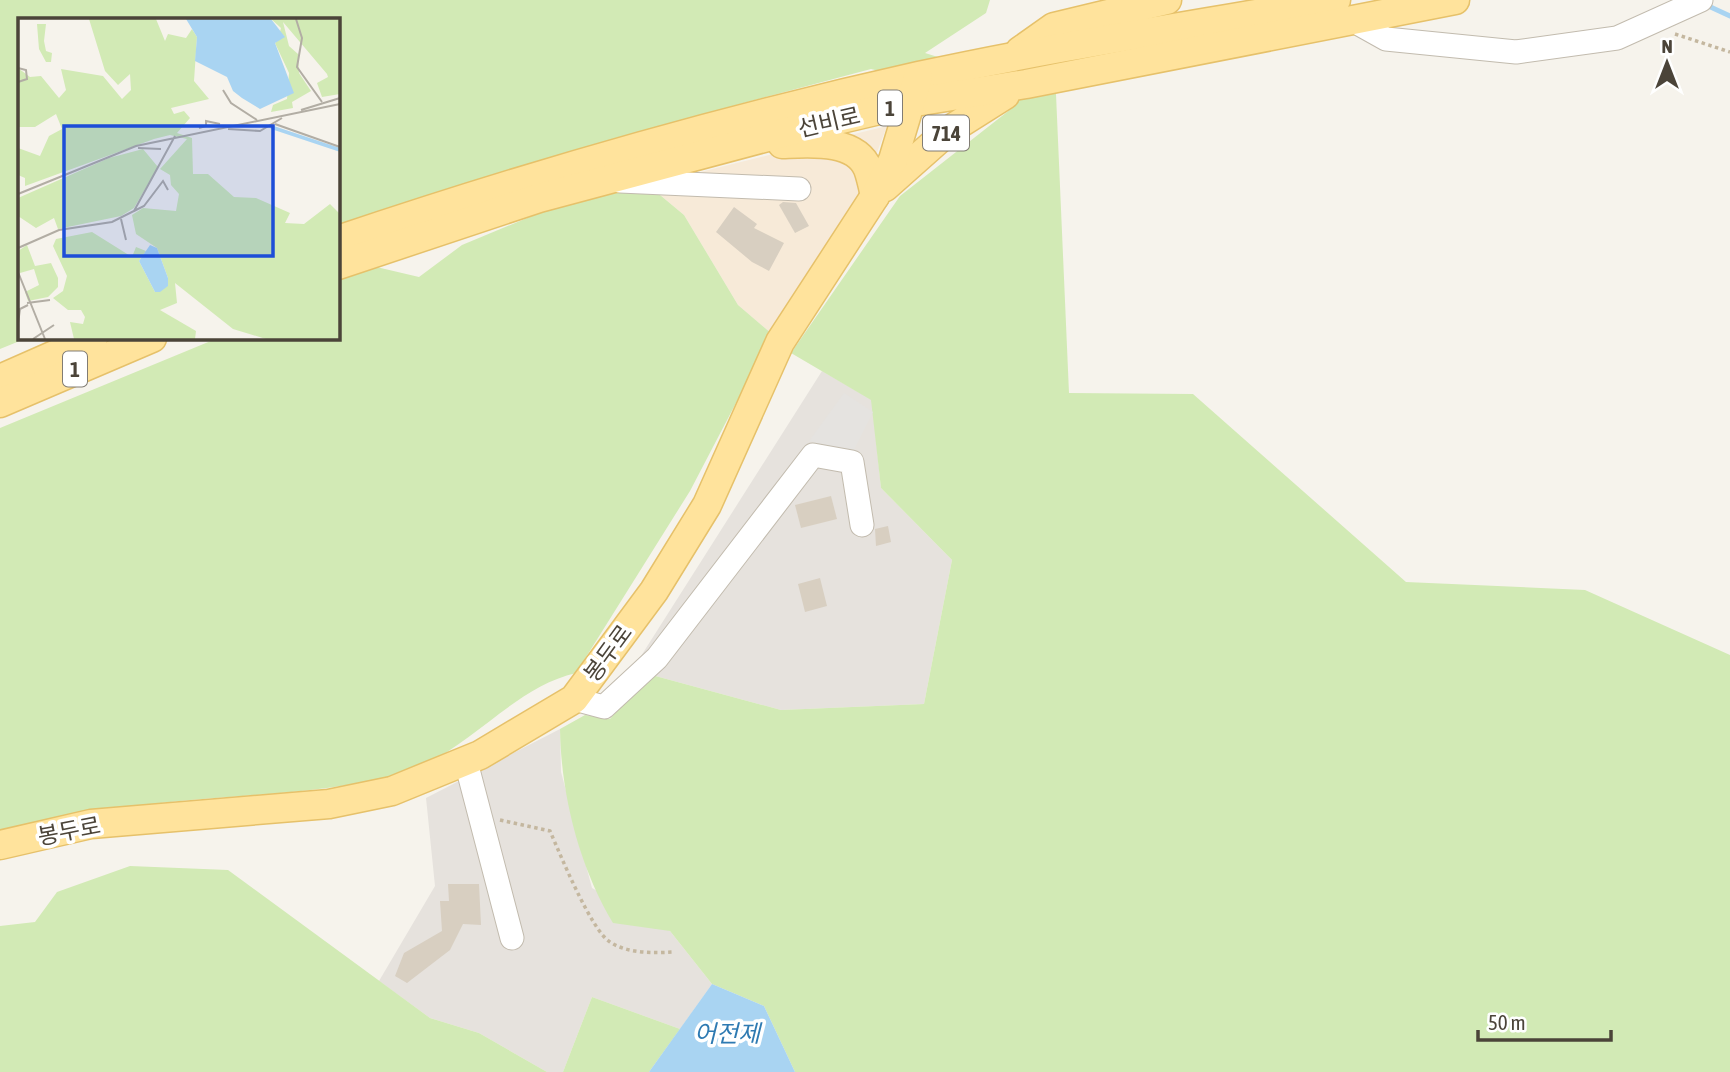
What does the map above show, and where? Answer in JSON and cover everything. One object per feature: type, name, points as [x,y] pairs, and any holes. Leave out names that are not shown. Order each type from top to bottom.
[{"type":"main road","points":[[1010,58],[1054,27],[1167,0]]},
{"type":"main road","name":"선비로","points":[[340,239],[591,159],[918,76],[1146,31],[1454,0]]},
{"type":"main road","name":"선비로","points":[[340,264],[539,198],[726,148],[909,103],[1026,84],[1344,10]]},
{"type":"main road","name":"봉두로","points":[[0,845],[91,824],[329,804],[392,791],[467,762],[574,699],[654,591],[707,505],[780,342],[875,196],[893,160],[918,76]]},
{"type":"main road","name":"714","points":[[875,196],[948,131],[981,107],[1026,84]]},
{"type":"main road","points":[[726,148],[834,145],[855,154],[867,166],[875,196]]},
{"type":"main road","name":"1","points":[[0,379],[88,340]]},
{"type":"main road","name":"1","points":[[0,403],[147,340]]},
{"type":"street","points":[[1344,10],[1386,39],[1516,52],[1617,38],[1701,0]]},
{"type":"street","points":[[607,180],[799,189]]},
{"type":"street","points":[[574,699],[604,707],[657,658],[813,455],[852,462],[862,524]]},
{"type":"street","points":[[467,762],[512,938]]},
{"type":"path","points":[[1643,27],[1730,52]]},
{"type":"path","points":[[480,816],[550,831],[574,888],[608,942],[643,953],[674,952]]},
{"type":"shaded area","points":[[887,126],[856,208],[772,334],[738,305],[684,215],[648,185]]},
{"type":"shaded area","points":[[822,371],[872,400],[881,488],[952,560],[924,704],[781,710],[648,674],[634,667]]},
{"type":"shaded area","points":[[844,393],[873,412],[853,452],[809,441]]},
{"type":"shaded area","points":[[560,729],[561,772],[592,888],[670,931],[712,984],[680,1029],[592,997],[563,1072],[547,1072],[479,1033],[430,1018],[379,981],[435,886],[426,798]]},
{"type":"green space","points":[[0,0],[990,0],[986,13],[925,53],[1056,94],[1069,393],[1193,394],[1406,582],[1585,590],[1730,655],[1730,1072],[795,1072],[764,1006],[712,984],[670,931],[613,923],[591,878],[574,829],[564,779],[560,729],[585,715],[610,719],[648,674],[781,710],[924,704],[952,560],[881,488],[871,400],[791,353],[900,196],[1016,105],[871,69],[740,104],[494,177],[340,229],[340,18],[18,18],[18,340],[22,340],[0,349]]},
{"type":"green space","points":[[648,185],[684,215],[738,305],[772,334],[690,491],[576,673],[531,692],[447,751],[402,773],[313,790],[141,806],[0,837],[0,428],[213,340],[340,340],[340,275],[368,265],[419,277],[462,245],[544,211]]},
{"type":"green space","points":[[130,866],[228,870],[430,1018],[479,1033],[547,1072],[0,1072],[0,926],[35,922],[57,892]]},
{"type":"green space","points":[[592,997],[680,1029],[649,1072],[563,1072]]},
{"type":"water","name":"어전제","points":[[712,984],[764,1006],[795,1072],[649,1072]]},
{"type":"building","points":[[783,202],[796,203],[809,226],[795,233],[779,205]]},
{"type":"building","points":[[734,207],[757,224],[754,228],[784,243],[769,271],[752,262],[716,232]]},
{"type":"building","points":[[831,496],[837,519],[801,528],[795,505]]},
{"type":"building","points":[[888,526],[891,542],[876,546],[875,529]]},
{"type":"building","points":[[820,578],[827,606],[805,612],[798,584]]},
{"type":"building","points":[[448,884],[479,884],[481,925],[463,924],[450,950],[407,983],[395,976],[404,953],[442,931],[440,901],[449,901]]},
{"type":"waterway","points":[[1704,4],[1730,16]]}]
